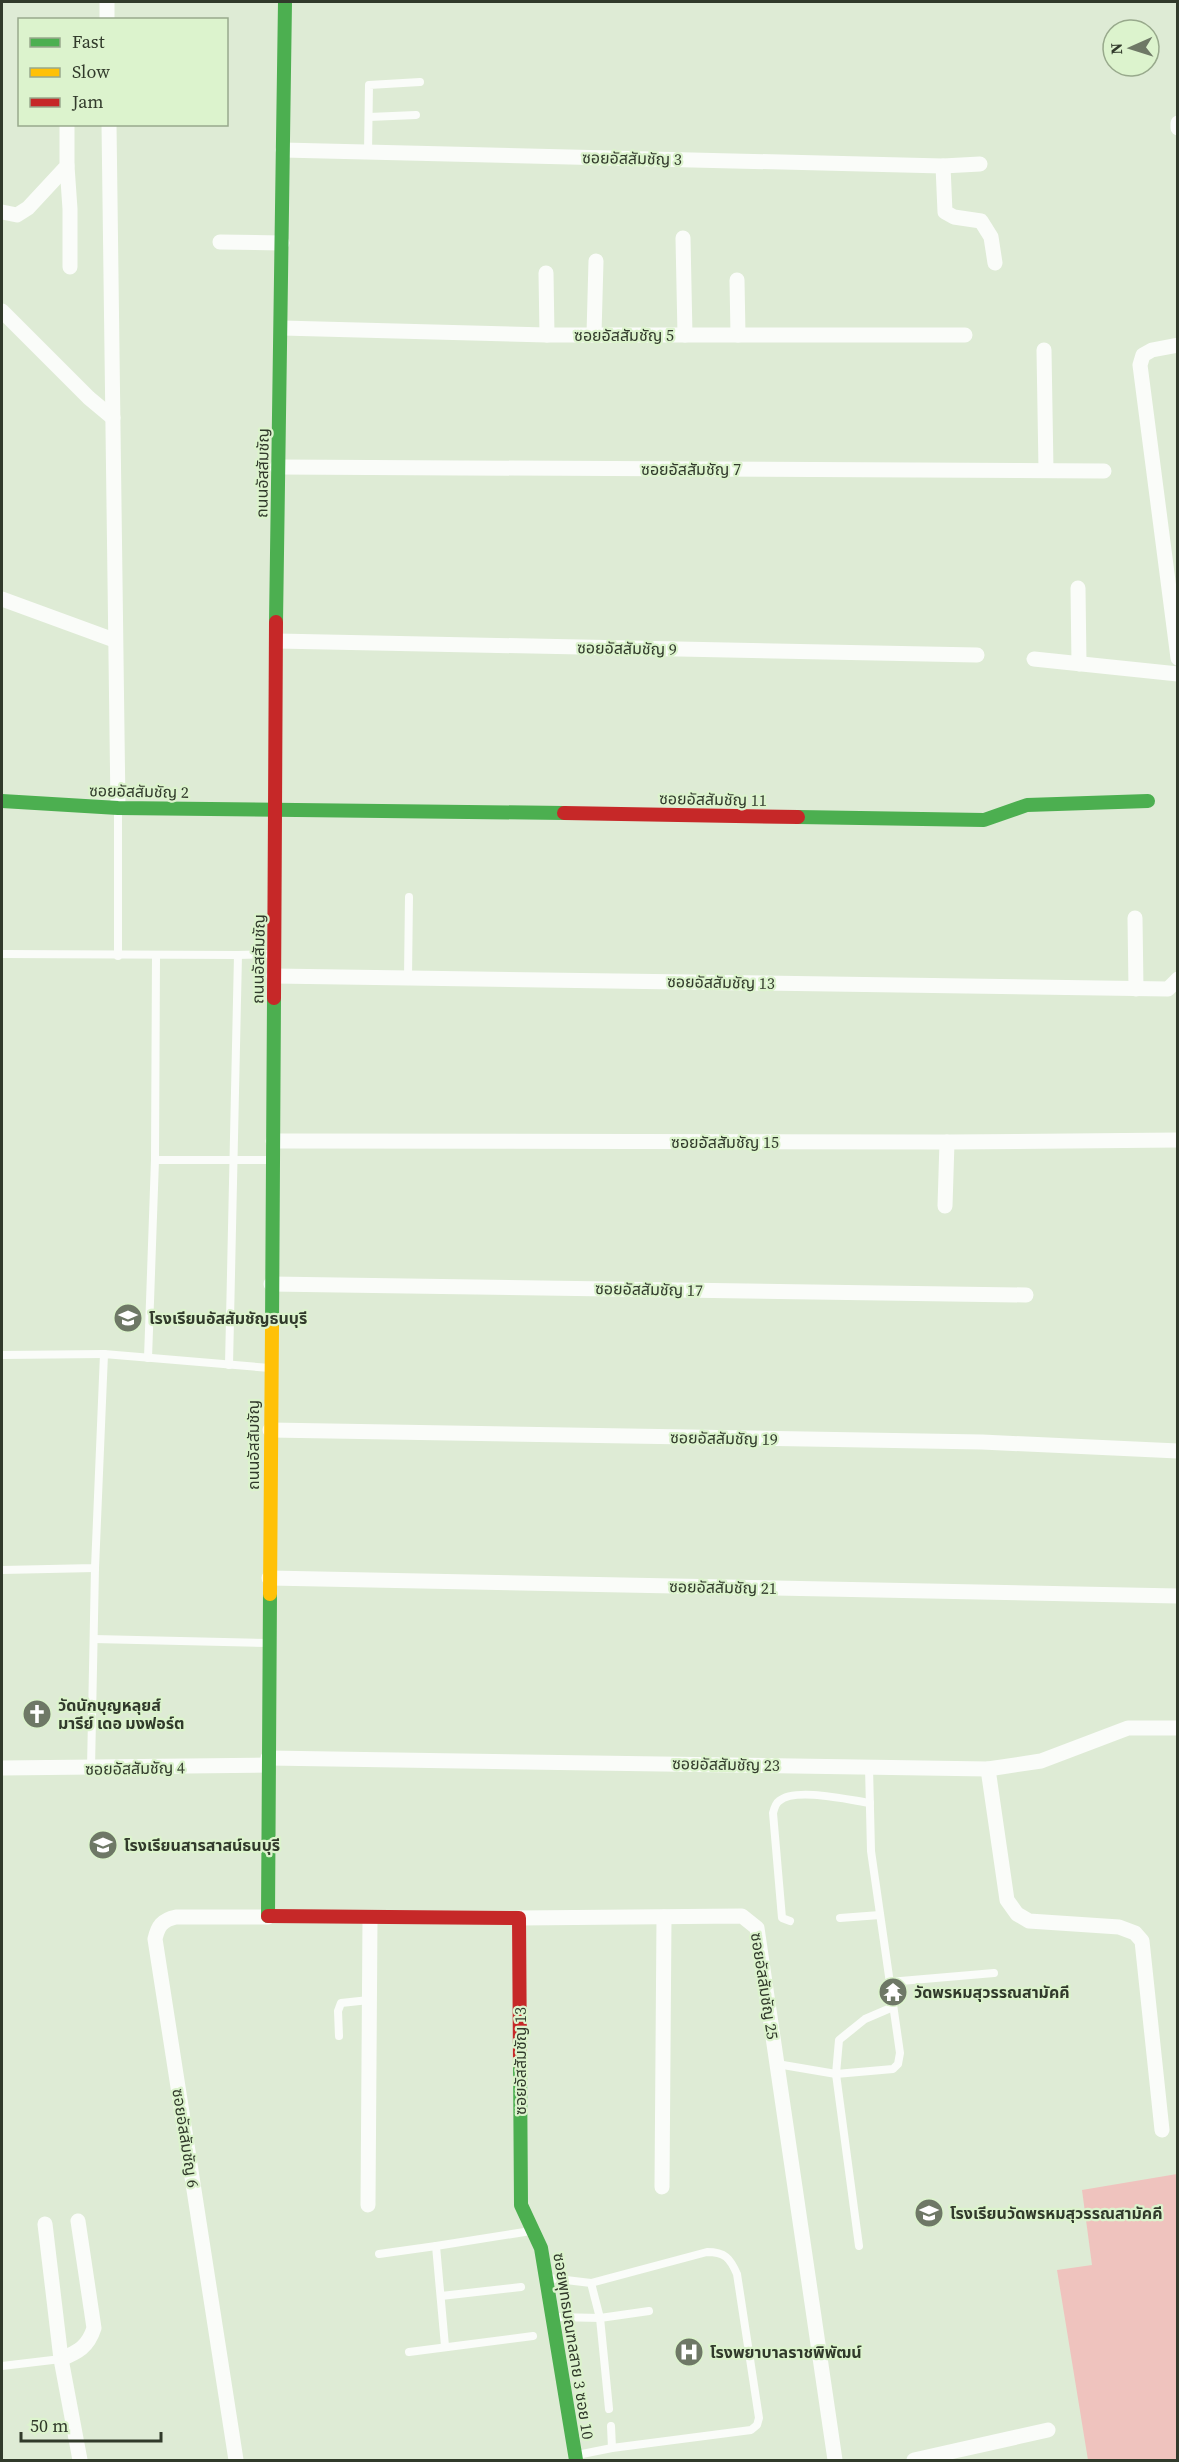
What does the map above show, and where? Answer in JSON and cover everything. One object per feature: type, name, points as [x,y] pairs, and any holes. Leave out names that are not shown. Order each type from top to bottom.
[{"type":"street","points":[[108,2],[108,18]]},
{"type":"street","name":"ถนนอัสสัมชัญ","points":[[268,1917],[277,467],[282,328],[285,2]]},
{"type":"street","points":[[67,126],[66,166],[70,209],[70,267]]},
{"type":"street","points":[[109,126],[118,808]]},
{"type":"street","name":"ซอยอัสสัมชัญ 3","points":[[283,150],[943,166],[980,164]]},
{"type":"street","points":[[2,212],[17,215],[28,208],[66,166]]},
{"type":"street","points":[[943,166],[945,212],[954,217],[981,221],[991,237],[995,263]]},
{"type":"street","points":[[683,238],[685,334]]},
{"type":"street","points":[[220,242],[282,243]]},
{"type":"street","points":[[594,334],[596,261]]},
{"type":"street","points":[[546,273],[547,334]]},
{"type":"street","points":[[737,280],[738,335]]},
{"type":"street","points":[[2,311],[89,399],[113,418]]},
{"type":"street","name":"ซอยอัสสัมชัญ 5","points":[[282,328],[547,334],[965,335]]},
{"type":"street","points":[[1178,345],[1152,350],[1143,355],[1140,365],[1178,658]]},
{"type":"street","points":[[1044,350],[1046,470]]},
{"type":"street","name":"ซอยอัสสัมชัญ 7","points":[[277,467],[1104,471]]},
{"type":"street","points":[[1078,588],[1079,663]]},
{"type":"street","points":[[2,599],[114,640]]},
{"type":"street","name":"ซอยอัสสัมชัญ 9","points":[[277,641],[977,655]]},
{"type":"street","points":[[1034,659],[1178,674]]},
{"type":"street","name":"ซอยอัสสัมชัญ 2","points":[[2,801],[118,808],[276,809]]},
{"type":"street","name":"ซอยอัสสัมชัญ 11","points":[[276,809],[984,820],[1026,805],[1148,801]]},
{"type":"street","points":[[1135,918],[1136,989]]},
{"type":"street","name":"ซอยอัสสัมชัญ 13","points":[[274,976],[1136,989],[1175,983]]},
{"type":"street","name":"ซอยอัสสัมชัญ 15","points":[[273,1141],[1178,1140]]},
{"type":"street","points":[[945,1206],[947,1142]]},
{"type":"street","name":"ซอยอัสสัมชัญ 17","points":[[271,1284],[1026,1295]]},
{"type":"street","name":"ซอยอัสสัมชัญ 19","points":[[270,1430],[981,1442],[1178,1451]]},
{"type":"street","name":"ซอยอัสสัมชัญ 21","points":[[269,1578],[1178,1596]]},
{"type":"street","name":"ซอยอัสสัมชัญ 23","points":[[268,1762],[988,1768],[1041,1761],[1128,1728],[1178,1728]]},
{"type":"street","name":"ซอยอัสสัมชัญ 4","points":[[2,1768],[91,1768],[268,1762]]},
{"type":"street","points":[[988,1768],[1007,1900],[1017,1914],[1029,1921],[1119,1927],[1135,1933],[1142,1941],[1162,2130]]},
{"type":"street","name":"ซอยอัสสัมชัญ 6","points":[[236,2460],[155,1939],[157,1928],[165,1920],[176,1917],[268,1917]]},
{"type":"street","name":"ซอยอัสสัมชัญ 25","points":[[268,1917],[742,1917],[757,1928],[835,2460]]},
{"type":"street","points":[[662,2187],[664,1917]]},
{"type":"street","points":[[368,2205],[370,1918]]},
{"type":"street","name":"ซอยอัสสัมชัญ 13","points":[[519,1918],[521,2205]]},
{"type":"street","name":"ซอยพุทธมณฑลสาย 3 ซอย 10","points":[[521,2205],[523,2215],[541,2248],[554,2317],[575,2458]]},
{"type":"street","points":[[61,2359],[81,2351],[90,2341],[94,2328],[78,2221]]},
{"type":"street","points":[[45,2224],[61,2359],[80,2460]]},
{"type":"street","points":[[914,2460],[1048,2430]]},
{"type":"lane","points":[[368,152],[369,85],[420,82]]},
{"type":"lane","points":[[369,117],[416,115]]},
{"type":"lane","points":[[117,956],[118,808]]},
{"type":"lane","points":[[408,977],[409,897]]},
{"type":"lane","points":[[2,954],[117,956],[275,954]]},
{"type":"lane","points":[[229,1365],[238,955]]},
{"type":"lane","points":[[148,1358],[155,1160],[156,956]]},
{"type":"lane","points":[[155,1160],[273,1160]]},
{"type":"lane","points":[[2,1355],[104,1354],[270,1368]]},
{"type":"lane","points":[[91,1768],[95,1568],[104,1354]]},
{"type":"lane","points":[[2,1570],[95,1568]]},
{"type":"lane","points":[[94,1639],[270,1642]]},
{"type":"lane","points":[[777,2064],[836,2074],[893,2069],[898,2064],[900,2053],[871,1851],[869,1767]]},
{"type":"lane","points":[[790,1921],[782,1918],[780,1900],[773,1813],[778,1801],[801,1794],[870,1803]]},
{"type":"lane","points":[[840,1918],[880,1915]]},
{"type":"lane","points":[[889,1982],[994,1973]]},
{"type":"lane","points":[[339,2036],[338,2011],[341,2003],[369,2000]]},
{"type":"lane","points":[[859,2246],[836,2074],[839,2040],[865,2019],[893,2007]]},
{"type":"lane","points":[[379,2254],[533,2231]]},
{"type":"lane","points":[[436,2246],[445,2346]]},
{"type":"lane","points":[[547,2278],[591,2283],[707,2252],[721,2252],[731,2260],[737,2274],[759,2418],[757,2425],[751,2430],[612,2448],[575,2458]]},
{"type":"lane","points":[[591,2283],[600,2318],[609,2409]]},
{"type":"lane","points":[[441,2296],[521,2287]]},
{"type":"lane","points":[[554,2317],[600,2318],[649,2311]]},
{"type":"lane","points":[[409,2352],[533,2336]]},
{"type":"lane","points":[[2,2366],[61,2359]]},
{"type":"lane","points":[[611,2426],[612,2448]]},
{"type":"shaded area","points":[[1177,2174],[1177,2460],[1088,2460],[1057,2270],[1092,2265],[1082,2190]]},
{"type":"traffic: fast","points":[[276,622],[285,2]]},
{"type":"traffic: fast","points":[[2,801],[118,808],[564,813]]},
{"type":"traffic: fast","points":[[798,817],[984,820],[1027,805],[1148,801]]},
{"type":"traffic: fast","points":[[272,1327],[274,998]]},
{"type":"traffic: fast","points":[[268,1916],[270,1594]]},
{"type":"traffic: fast","points":[[520,2063],[521,2205],[541,2248],[576,2460]]},
{"type":"traffic: slow","points":[[270,1594],[272,1327]]},
{"type":"traffic: jam","points":[[274,998],[276,622]]},
{"type":"traffic: jam","points":[[564,813],[798,817]]},
{"type":"traffic: jam","points":[[268,1916],[519,1918],[520,2063]]},
{"type":"place","name":"โรงเรียนอัสสัมชัญธนบุรี","points":[[128,1318]]},
{"type":"place","name":"วัดนักบุญหลุยส์ มารีย์ เดอ มงฟอร์ต","points":[[37,1714]]},
{"type":"place","name":"โรงเรียนสารสาสน์ธนบุรี","points":[[103,1845]]},
{"type":"place","name":"วัดพรหมสุวรรณสามัคคี","points":[[893,1992]]},
{"type":"place","name":"โรงเรียนวัดพรหมสุวรรณสามัคคี","points":[[929,2213]]},
{"type":"place","name":"โรงพยาบาลราชพิพัฒน์","points":[[689,2352]]}]
